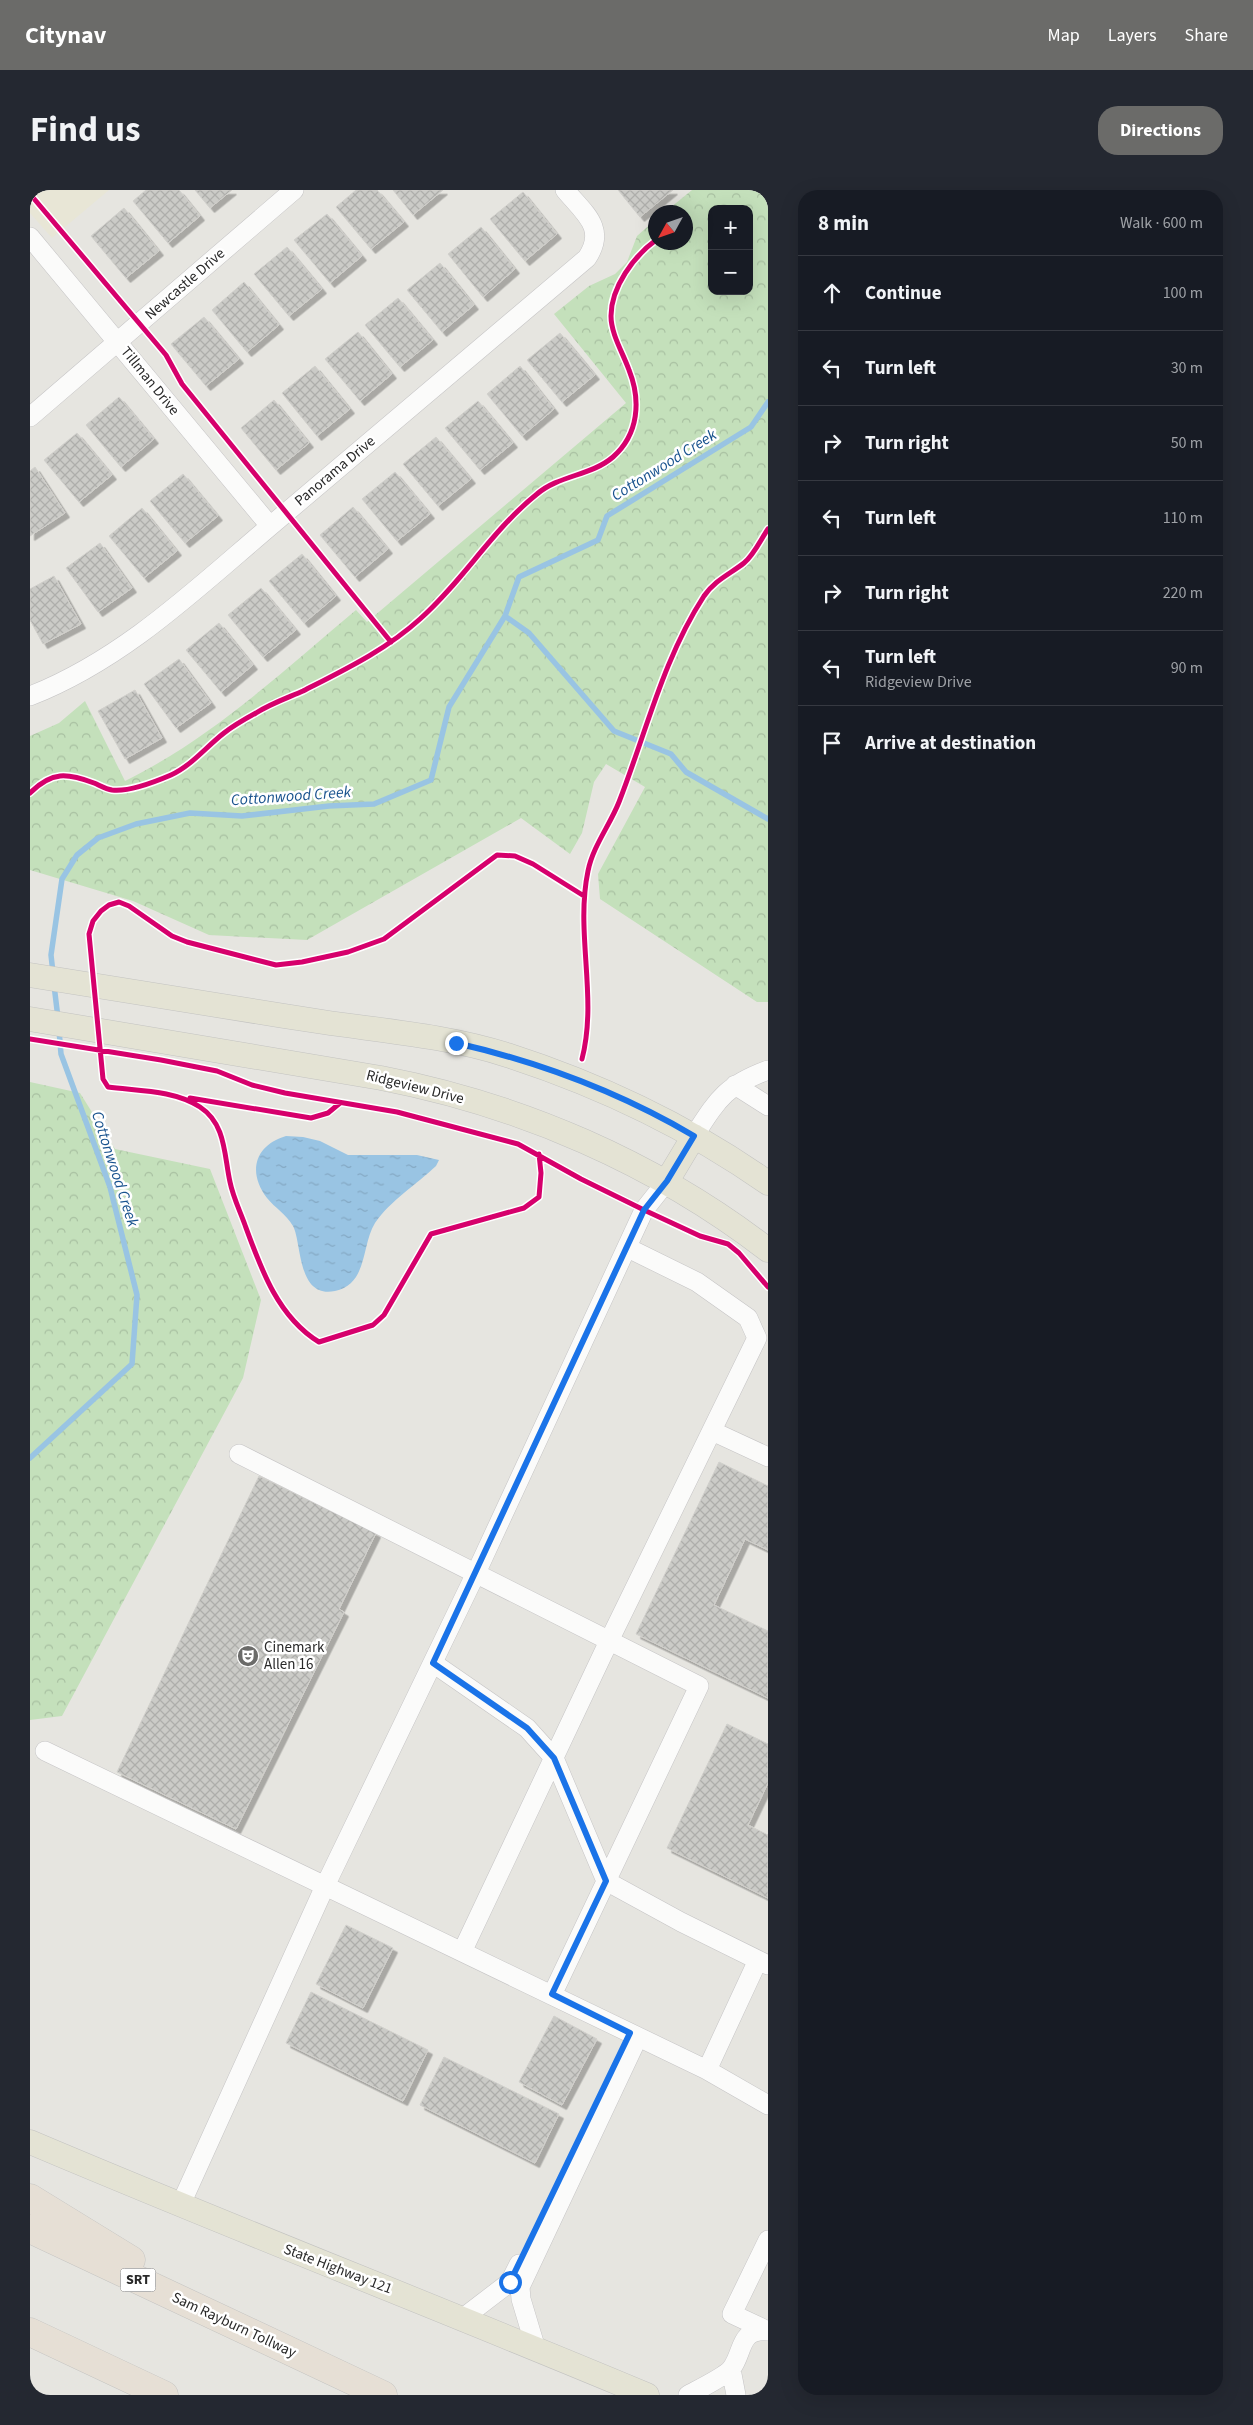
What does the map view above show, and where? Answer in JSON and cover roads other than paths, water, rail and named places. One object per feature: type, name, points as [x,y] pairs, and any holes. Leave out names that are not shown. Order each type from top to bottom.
[{"type":"highway","points":[[30,2198],[246,2330]]},
{"type":"highway","name":"Sam Rayburn Tollway","points":[[30,2229],[383,2395]]},
{"type":"highway","points":[[35,2336],[164,2395]]},
{"type":"main road","points":[[30,975],[422,1037],[505,1054],[607,1092],[657,1115],[768,1183]]},
{"type":"main road","name":"Ridgeview Drive","points":[[30,1019],[164,1040],[420,1085],[566,1133],[667,1181],[727,1219],[768,1250]]},
{"type":"main road","points":[[667,1181],[694,1136]]},
{"type":"main road","name":"State Highway 121","points":[[30,2142],[180,2206],[463,2318],[647,2395]]},
{"type":"street","name":"Newcastle Drive","points":[[30,417],[294,190]]},
{"type":"street","name":"Panorama Drive","points":[[30,696],[56,686],[108,656],[187,598],[587,258],[596,238],[595,229],[590,220],[565,190]]},
{"type":"street","name":"Tillman Drive","points":[[30,237],[270,526]]},
{"type":"street","points":[[694,1136],[720,1096],[735,1085],[768,1070]]},
{"type":"street","points":[[735,1085],[768,1106]]},
{"type":"street","points":[[180,2206],[325,1886],[476,1573],[644,1210],[667,1181]]},
{"type":"street","points":[[628,1248],[697,1282],[748,1318],[768,1337]]},
{"type":"street","points":[[462,1952],[609,1640],[757,1338],[748,1318]]},
{"type":"street","points":[[712,1431],[768,1457]]},
{"type":"street","points":[[239,1454],[699,1686],[552,1994]]},
{"type":"street","points":[[433,1663],[527,1728],[554,1758],[606,1881],[681,1922],[763,1963],[707,2070]]},
{"type":"street","points":[[45,1751],[552,1994],[707,2070],[768,2105]]},
{"type":"street","points":[[463,2318],[510,2282],[634,2035]]},
{"type":"street","points":[[536,2349],[521,2300],[520,2287],[634,2035]]},
{"type":"street","points":[[767,2331],[732,2314],[768,2240]]},
{"type":"street","points":[[688,2395],[731,2369],[745,2338],[753,2333],[767,2331]]},
{"type":"street","points":[[731,2369],[736,2395]]},
{"type":"water","points":[[286,1136],[320,1141],[348,1155],[417,1155],[439,1160],[436,1166],[381,1215],[371,1232],[362,1263],[353,1281],[346,1287],[335,1291],[323,1291],[314,1287],[307,1278],[293,1226],[267,1198],[257,1179],[257,1161],[261,1153],[275,1140]]},
{"type":"waterway","name":"Cottonwood Creek","points":[[53,973],[51,955],[62,879],[77,855],[98,838],[136,824],[190,813],[242,816],[329,806],[374,804],[431,780],[449,707],[505,616],[519,577],[598,540],[607,516],[751,427],[768,402]]},
{"type":"waterway","points":[[505,616],[529,633],[614,731],[671,754],[686,772],[768,819]]},
{"type":"waterway","name":"Cottonwood Creek","points":[[54,985],[58,1018]]},
{"type":"waterway","name":"Cottonwood Creek","points":[[30,1458],[132,1364],[137,1295],[110,1187],[61,1054],[59,1030]]},
{"type":"place","name":"Cinemark Allen 16","points":[[248,1656]]}]
